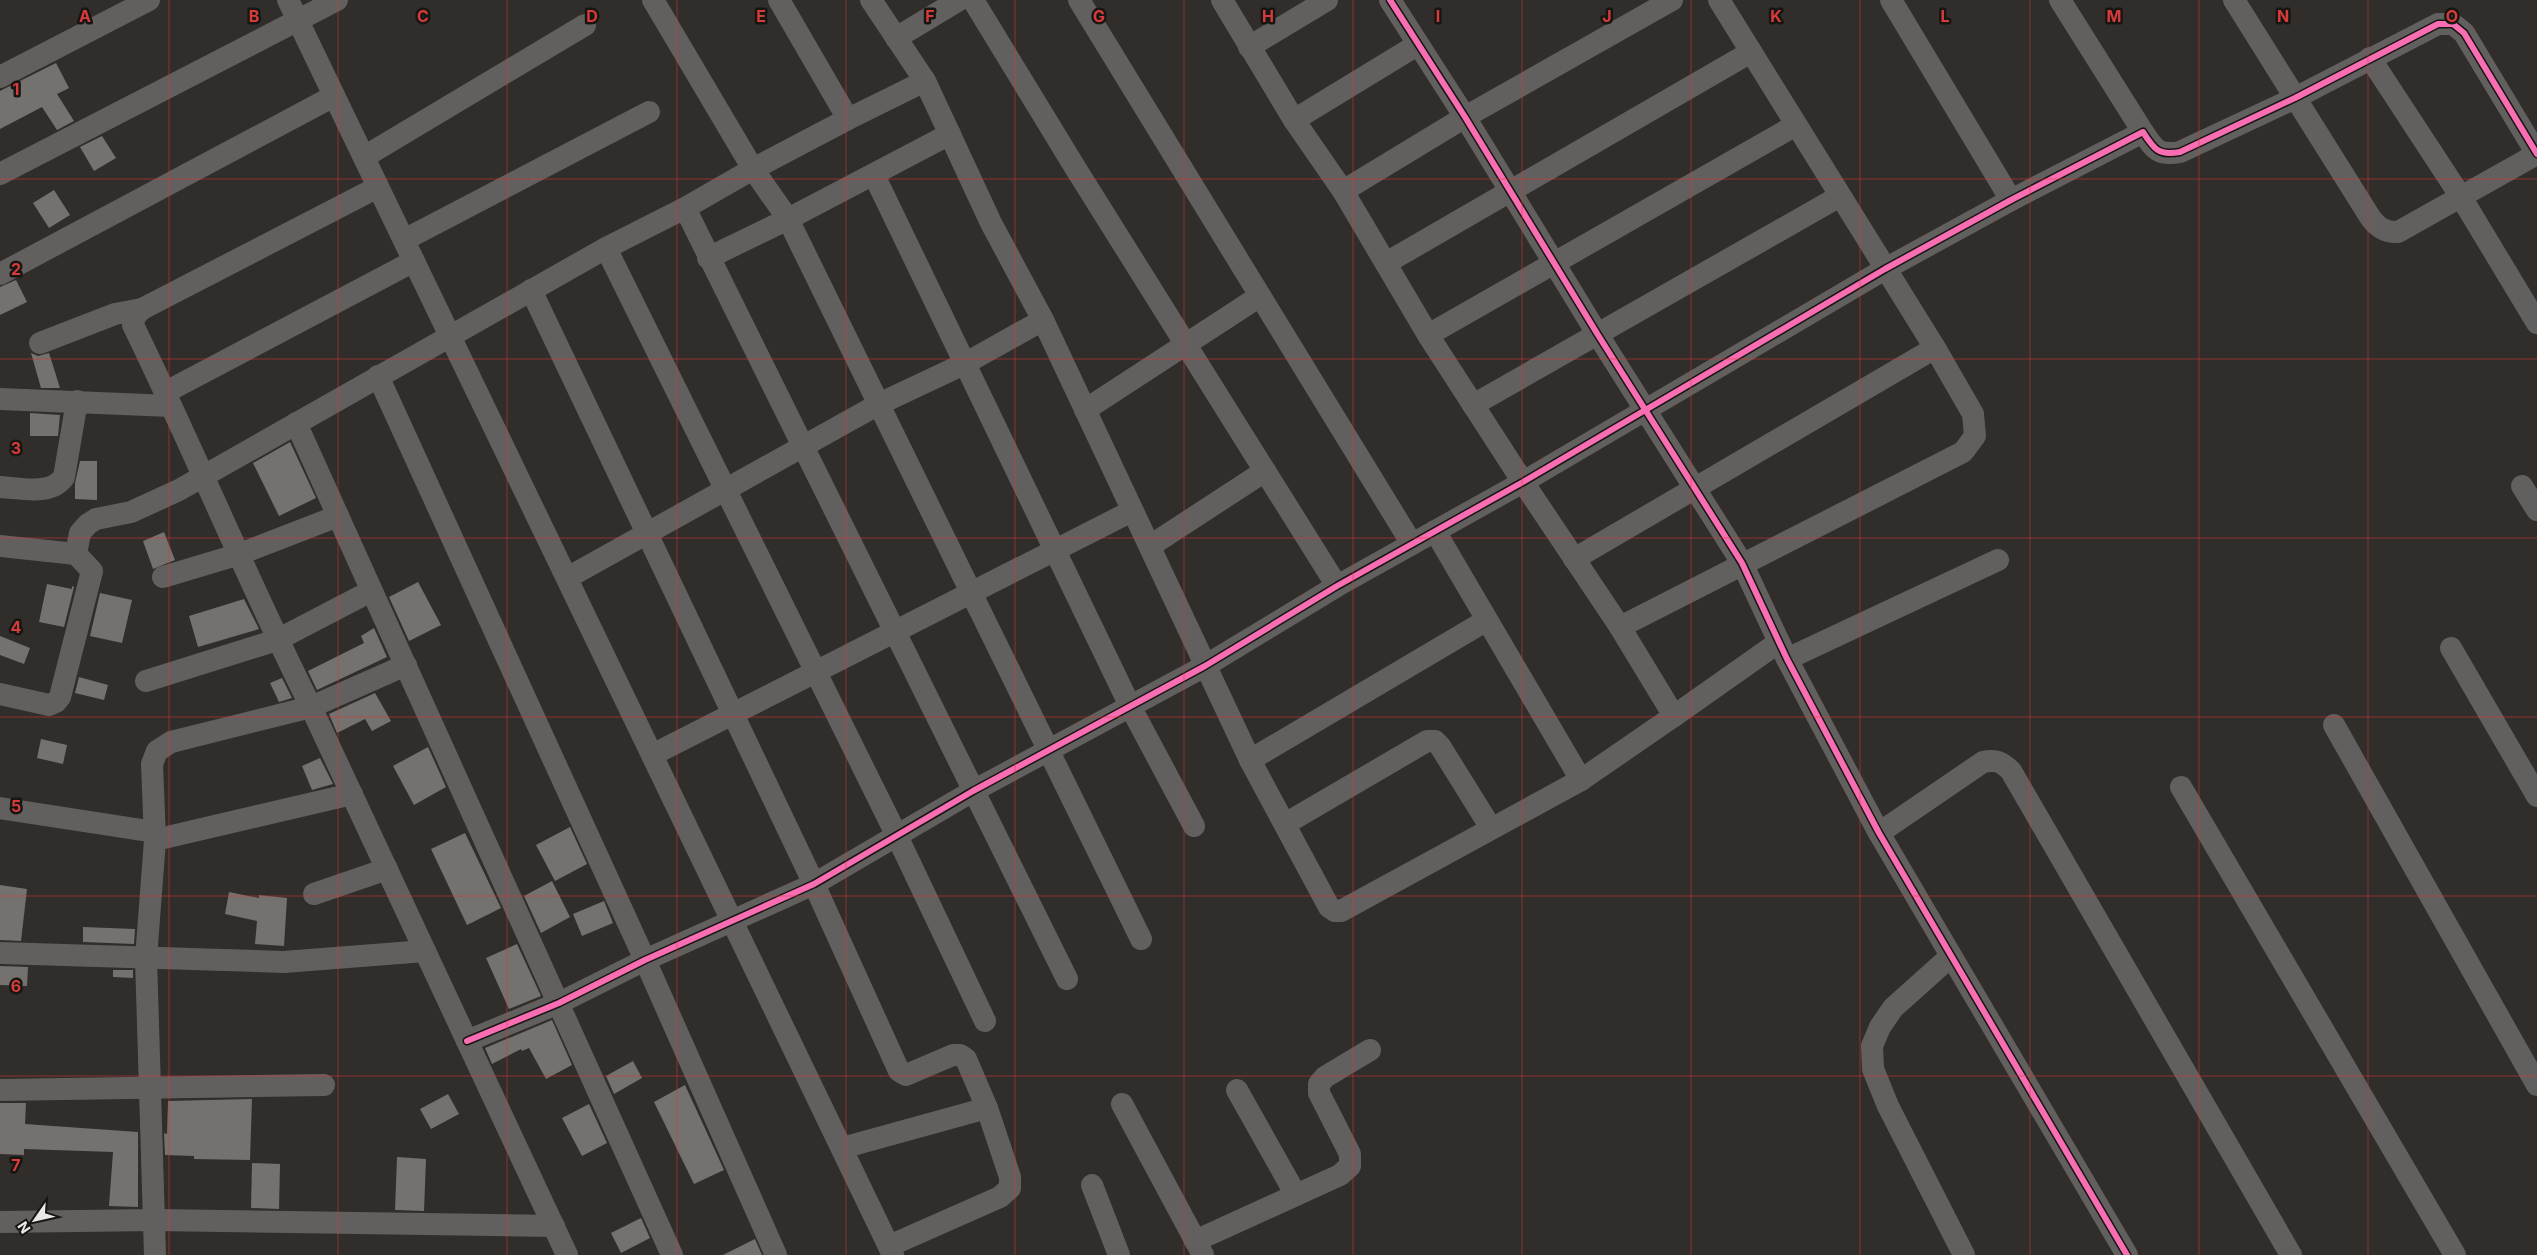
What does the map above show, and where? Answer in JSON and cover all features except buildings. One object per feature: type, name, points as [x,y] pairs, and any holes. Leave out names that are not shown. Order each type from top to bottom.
[{"type":"street","points":[[0,77],[150,0]]},
{"type":"street","points":[[0,174],[293,10],[337,0]]},
{"type":"street","points":[[653,0],[753,169],[788,219],[1141,940]]},
{"type":"street","points":[[779,0],[848,119]]},
{"type":"street","points":[[871,0],[925,81],[991,223],[1043,320],[1250,760],[1329,906],[1335,911],[1341,911],[1581,780],[1674,716],[1783,650],[1998,560]]},
{"type":"street","points":[[896,38],[959,0]]},
{"type":"street","points":[[973,0],[1186,346],[1337,586]]},
{"type":"street","points":[[1079,0],[1412,544]]},
{"type":"street","points":[[1222,0],[1294,120],[1343,191],[1428,335],[1620,627],[1674,716]]},
{"type":"street","points":[[1249,47],[1327,0]]},
{"type":"street","points":[[1390,0],[1417,45],[1466,117],[1510,191],[1556,262],[1598,335],[1742,563],[1783,650],[1878,833],[2127,1255]]},
{"type":"street","points":[[1343,191],[1466,117],[1672,0]]},
{"type":"street","points":[[1620,627],[1742,563],[1963,452],[1975,436],[1973,414],[1935,348],[1719,0]]},
{"type":"street","points":[[1891,0],[2011,200]]},
{"type":"street","points":[[2060,0],[2154,149],[2168,154],[2180,152],[2295,98],[2438,24],[2453,24],[2464,33],[2537,154],[2398,232],[2389,233],[2377,226],[2295,98],[2234,0]]},
{"type":"street","points":[[293,10],[891,1251],[1000,1197],[1010,1188],[1010,1177],[986,1108],[966,1059],[960,1055],[953,1055],[906,1075],[899,1071],[734,714],[531,290]]},
{"type":"street","points":[[364,157],[585,24]]},
{"type":"street","points":[[1294,120],[1417,45]]},
{"type":"street","points":[[1386,263],[1751,52]]},
{"type":"street","points":[[2370,58],[2462,197],[2537,323]]},
{"type":"street","points":[[76,554],[80,533],[88,524],[96,519],[151,504],[205,476],[606,248],[685,208],[753,169],[848,119],[925,81]]},
{"type":"street","points":[[0,274],[334,96]]},
{"type":"street","points":[[404,240],[649,112]]},
{"type":"street","points":[[1428,335],[1796,124]]},
{"type":"street","points":[[467,1041],[558,1003],[645,960],[814,884],[973,790],[1205,666],[1337,586],[1523,482],[1885,269],[2011,200],[2143,132]]},
{"type":"street","points":[[708,258],[874,175],[950,134]]},
{"type":"street","points":[[874,175],[966,363],[1053,551],[1130,706],[1194,826]]},
{"type":"street","points":[[40,343],[114,314],[142,309],[378,187]]},
{"type":"street","points":[[1474,406],[1840,196]]},
{"type":"street","points":[[685,208],[708,258],[1068,979]]},
{"type":"street","points":[[606,248],[896,836],[985,1021]]},
{"type":"street","points":[[0,399],[77,401],[168,399],[414,261]]},
{"type":"street","points":[[1085,410],[1186,346],[1260,296]]},
{"type":"street","points":[[142,309],[135,316],[133,325],[205,476],[277,640],[311,707],[567,1255]]},
{"type":"street","points":[[567,578],[879,404],[966,363],[1043,320]]},
{"type":"street","points":[[1574,559],[1935,348]]},
{"type":"street","points":[[378,376],[645,960],[776,1255]]},
{"type":"street","points":[[0,487],[51,489],[59,485],[64,477],[77,401]]},
{"type":"street","points":[[296,423],[672,1255]]},
{"type":"street","points":[[1150,546],[1265,471]]},
{"type":"street","points":[[2522,486],[2537,510]]},
{"type":"street","points":[[652,755],[1132,511]]},
{"type":"street","points":[[163,577],[240,554],[338,516]]},
{"type":"street","points":[[1435,531],[1581,780]]},
{"type":"street","points":[[0,546],[76,554],[92,570],[60,697],[56,702],[49,705],[0,694]]},
{"type":"street","points":[[146,681],[277,640],[371,591]]},
{"type":"street","points":[[1250,760],[1486,620]]},
{"type":"street","points":[[2451,648],[2537,796]]},
{"type":"street","points":[[155,1255],[146,958],[155,836],[152,764],[157,751],[170,742],[311,707],[406,665]]},
{"type":"street","points":[[2334,725],[2537,1085]]},
{"type":"street","points":[[1285,824],[1427,742],[1435,741],[1491,828]]},
{"type":"street","points":[[1878,833],[1983,762],[1992,760],[2002,763],[2011,771],[2291,1255]]},
{"type":"street","points":[[2181,787],[2455,1255]]},
{"type":"street","points":[[0,808],[155,836],[352,794]]},
{"type":"street","points":[[314,894],[387,869]]},
{"type":"street","points":[[0,953],[284,962],[425,951]]},
{"type":"street","points":[[1951,956],[1893,1008],[1880,1027],[1872,1046],[1873,1069],[1888,1106],[1964,1255]]},
{"type":"street","points":[[1122,1104],[1199,1248],[1296,1195],[1340,1175],[1350,1166],[1350,1154],[1319,1093],[1319,1084],[1324,1077],[1370,1050]]},
{"type":"street","points":[[0,1090],[324,1085]]},
{"type":"street","points":[[1237,1090],[1296,1195]]},
{"type":"street","points":[[842,1148],[986,1108]]},
{"type":"street","points":[[1092,1185],[1119,1255]]},
{"type":"street","points":[[0,1222],[154,1220],[554,1226]]},
{"type":"cycle path","points":[[1390,0],[1465,117],[1598,335],[1742,563],[1787,659],[1879,833],[2127,1255]]},
{"type":"cycle path","points":[[467,1041],[559,1003],[645,960],[814,884],[973,791],[1205,666],[1337,586],[1523,482],[1885,269],[2011,200],[2143,132],[2157,150],[2166,153],[2180,152],[2295,98],[2438,24],[2453,24],[2464,33],[2537,154]]}]
